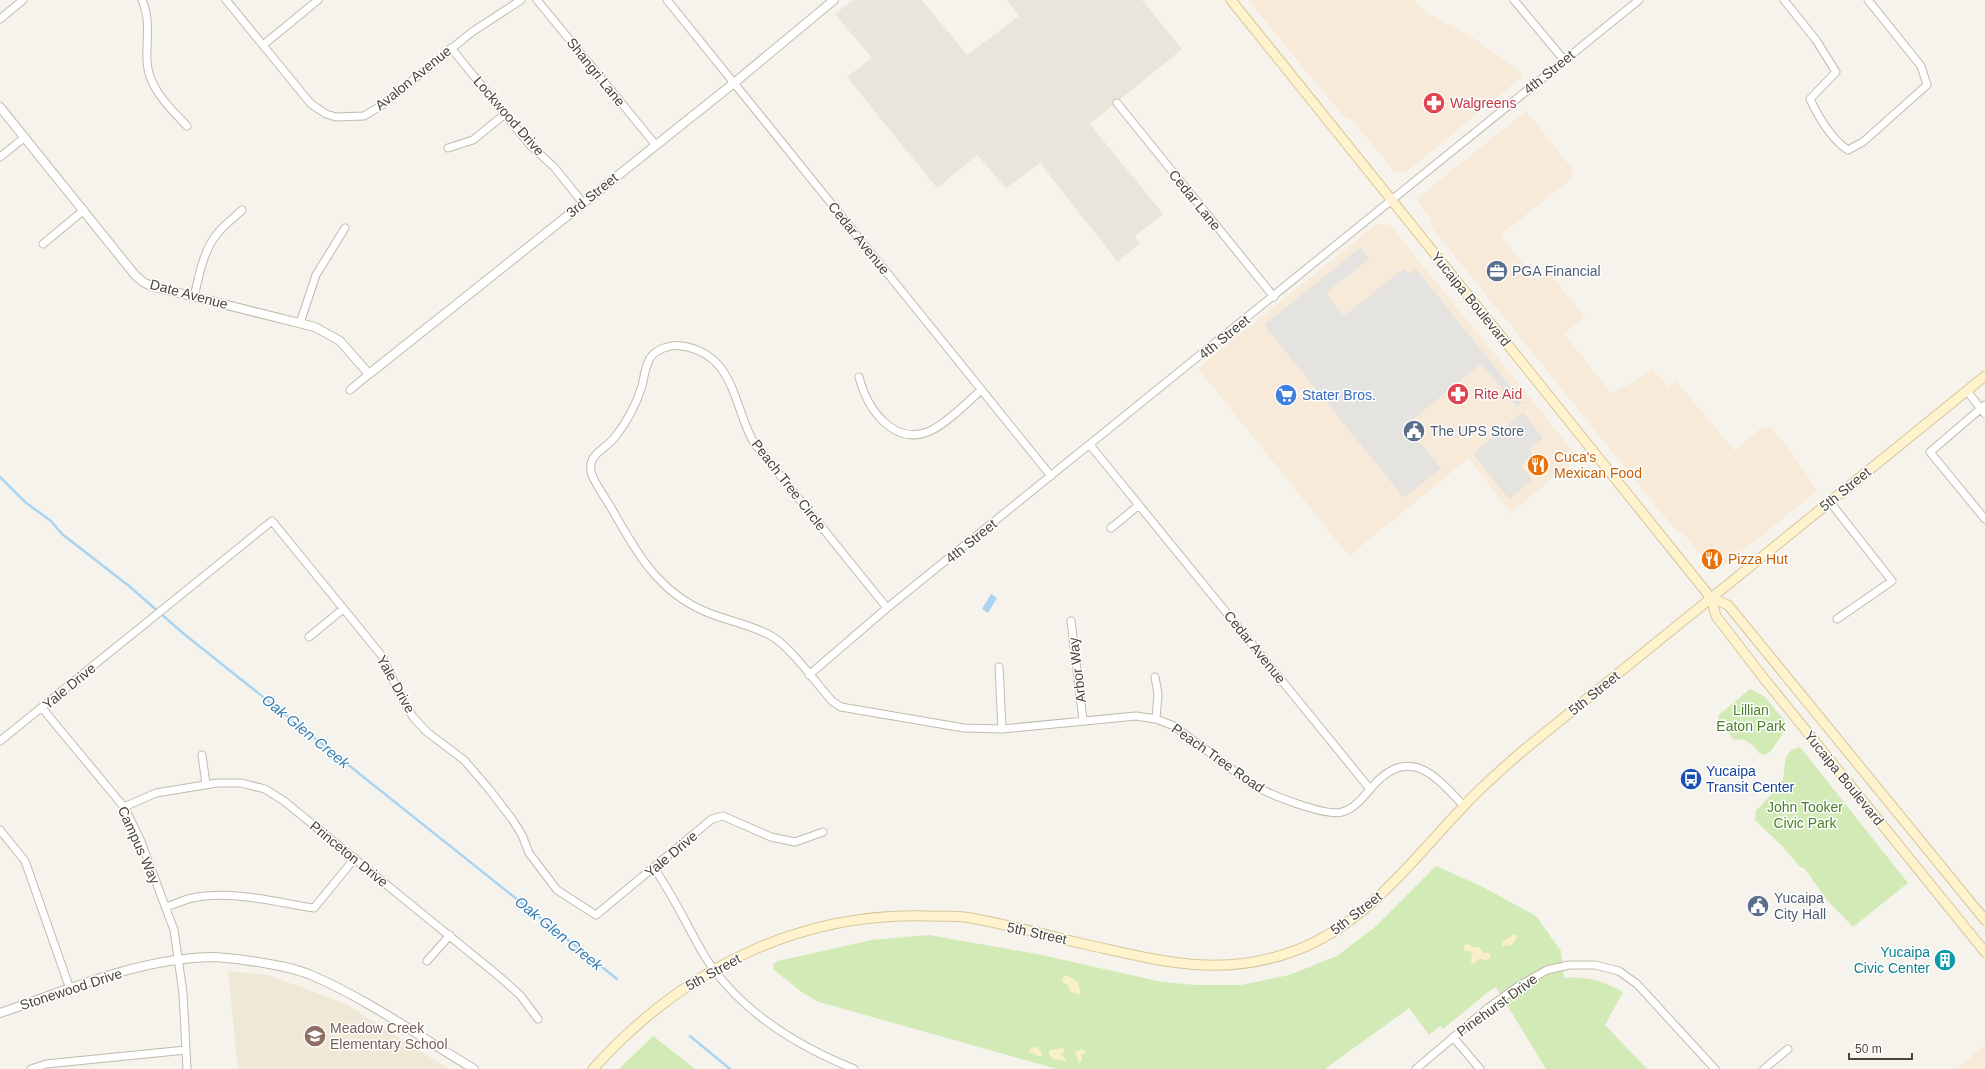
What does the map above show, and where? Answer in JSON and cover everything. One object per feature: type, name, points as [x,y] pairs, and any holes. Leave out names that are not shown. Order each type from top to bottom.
[{"type":"main road","name":"Yucaipa Boulevard","points":[[1231,0],[1711,598],[1716,616],[1762,676],[1985,952]]},
{"type":"main road","name":"5th Street","points":[[593,1069],[634,1027],[689,984],[714,969],[784,938],[826,925],[865,918],[912,916],[963,917],[1177,964],[1216,966],[1244,964],[1268,960],[1317,942],[1348,923],[1390,885],[1464,806],[1495,775],[1525,749],[1985,376]]},
{"type":"main road","name":"Yucaipa Boulevard","points":[[1711,598],[1728,605],[1985,920]]},
{"type":"street","points":[[0,19],[23,0]]},
{"type":"street","points":[[142,0],[147,11],[148,23],[146,63],[154,88],[187,126]]},
{"type":"street","name":"Avalon Avenue","points":[[226,0],[311,104],[326,114],[346,118],[364,116],[382,105],[451,48],[521,0]]},
{"type":"street","points":[[263,45],[318,0]]},
{"type":"street","name":"Shangri Lane","points":[[538,0],[655,144]]},
{"type":"street","name":"Cedar Avenue","points":[[667,0],[1052,476]]},
{"type":"street","name":"3rd Street","points":[[350,390],[655,144],[734,83],[834,0]]},
{"type":"street","points":[[1514,0],[1564,60]]},
{"type":"street","name":"4th Street","points":[[809,675],[887,608],[1274,297],[1391,199],[1639,0]]},
{"type":"street","points":[[1784,0],[1816,40],[1836,72],[1810,99],[1818,116],[1840,144],[1848,150],[1863,142],[1927,85],[1921,66],[1868,0]]},
{"type":"street","name":"Lockwood Drive","points":[[451,48],[530,145],[554,167],[583,203]]},
{"type":"street","name":"Cedar Lane","points":[[1117,103],[1274,297]]},
{"type":"street","name":"Date Avenue","points":[[0,107],[142,282],[152,286],[315,326],[340,342],[369,374]]},
{"type":"street","points":[[448,148],[474,140],[505,114]]},
{"type":"street","points":[[0,157],[25,136]]},
{"type":"street","points":[[44,244],[84,210]]},
{"type":"street","points":[[194,296],[203,260],[216,235],[242,210]]},
{"type":"street","points":[[300,323],[316,275],[345,228]]},
{"type":"street","name":"Peach Tree Circle","points":[[809,675],[787,648],[773,637],[749,627],[728,621],[691,605],[660,582],[638,555],[592,475],[590,462],[594,456],[612,441],[628,420],[641,387],[646,368],[651,358],[657,351],[669,346],[681,345],[704,353],[722,368],[735,392],[747,430],[754,443],[887,608]]},
{"type":"street","points":[[859,377],[864,394],[875,412],[892,428],[906,434],[914,435],[931,430],[981,390]]},
{"type":"street","points":[[1967,391],[1983,409],[1930,452],[1985,519]]},
{"type":"street","name":"Cedar Avenue","points":[[1090,445],[1370,789]]},
{"type":"street","points":[[1830,502],[1892,580],[1837,619]]},
{"type":"street","points":[[1111,528],[1139,505]]},
{"type":"street","name":"Yale Drive","points":[[0,741],[272,521],[382,656],[401,697],[413,717],[427,732],[464,760],[489,789],[512,819],[522,835],[529,853],[557,890],[596,915],[712,819],[723,816],[771,837],[795,842],[823,832]]},
{"type":"street","points":[[309,637],[343,609]]},
{"type":"street","name":"Arbor Way","points":[[1071,621],[1083,720]]},
{"type":"street","points":[[999,666],[1002,729]]},
{"type":"street","name":"Peach Tree Road","points":[[809,675],[832,701],[841,707],[964,728],[1002,729],[1136,716],[1156,719],[1174,726],[1264,792],[1323,812],[1342,812],[1357,803],[1377,782],[1393,770],[1408,767],[1428,771],[1438,778],[1464,806]]},
{"type":"street","name":"Peach Tree Road","points":[[1155,677],[1158,694],[1156,719]]},
{"type":"street","name":"Campus Way","points":[[42,708],[124,807],[140,839],[174,930],[183,993],[188,1069]]},
{"type":"street","points":[[202,755],[206,784]]},
{"type":"street","name":"Princeton Drive","points":[[124,807],[156,793],[206,784],[241,783],[265,789],[284,801],[450,935],[520,995],[538,1019]]},
{"type":"street","points":[[0,830],[25,861],[70,989]]},
{"type":"street","points":[[166,907],[191,898],[213,895],[239,896],[314,908],[355,858]]},
{"type":"street","points":[[654,868],[714,969],[735,996],[790,1039],[854,1069]]},
{"type":"street","points":[[426,961],[450,935]]},
{"type":"street","name":"Stonewood Drive","points":[[0,1013],[106,976],[179,960],[211,957],[244,960],[289,968],[310,975],[365,1002],[474,1069]]},
{"type":"street","name":"Pinehurst Drive","points":[[1416,1069],[1453,1037],[1517,987],[1547,970],[1569,965],[1595,965],[1618,971],[1637,984],[1715,1069]]},
{"type":"street","points":[[1453,1037],[1480,1069]]},
{"type":"street","points":[[1764,1069],[1788,1049]]},
{"type":"street","points":[[31,1069],[46,1064],[186,1050]]},
{"type":"street","points":[[71,1061],[72,1069]]},
{"type":"shaded area","points":[[853,0],[922,0],[967,55],[1019,16],[1007,0],[1142,0],[1182,49],[1090,124],[1163,214],[1135,236],[1140,243],[1118,262],[1040,163],[1006,188],[977,155],[937,188],[847,77],[872,58],[835,14]]},
{"type":"shaded area","points":[[1248,0],[1415,0],[1425,12],[1472,37],[1524,75],[1405,173],[1394,171],[1351,119],[1343,116]]},
{"type":"shaded area","points":[[1526,111],[1573,170],[1571,179],[1500,235],[1537,281],[1548,272],[1585,317],[1564,334],[1611,393],[1632,383],[1653,369],[1667,387],[1676,381],[1735,451],[1762,427],[1772,428],[1801,466],[1817,491],[1724,566],[1709,565],[1682,531],[1677,532],[1433,229],[1429,218],[1418,202],[1419,197]]},
{"type":"shaded area","points":[[1377,224],[1390,225],[1578,457],[1511,513],[1469,458],[1349,556],[1198,368]]},
{"type":"shaded area","points":[[1361,247],[1369,259],[1326,293],[1344,316],[1404,268],[1409,274],[1415,268],[1523,402],[1517,407],[1481,364],[1406,425],[1441,468],[1404,498],[1264,325]]},
{"type":"shaded area","points":[[1523,412],[1543,438],[1529,449],[1533,455],[1521,466],[1532,480],[1509,499],[1473,454]]},
{"type":"shaded area","name":"Meadow Creek Elementary School","points":[[228,971],[268,975],[344,1003],[449,1069],[238,1069]]},
{"type":"shaded area","points":[[1985,1045],[1985,1069],[1957,1069]]},
{"type":"green space","name":"Lillian Eaton Park","points":[[1750,689],[1764,696],[1784,720],[1784,727],[1786,729],[1770,752],[1765,755],[1759,753],[1749,742],[1734,740],[1718,720],[1719,715]]},
{"type":"green space","name":"John Tooker Civic Park","points":[[1800,747],[1908,883],[1853,927],[1827,900],[1805,869],[1800,867],[1783,847],[1755,820],[1756,811],[1781,784],[1786,757],[1793,749]]},
{"type":"green space","points":[[1436,866],[1481,886],[1536,916],[1561,951],[1564,978],[1595,980],[1623,992],[1605,1025],[1647,1069],[1546,1069],[1496,987],[1443,1029],[1440,1026],[1429,1035],[1409,1008],[1325,1069],[1057,1069],[819,1002],[803,993],[774,970],[773,964],[778,961],[872,940],[929,935],[1037,954],[1162,982],[1196,985],[1241,985],[1289,975],[1337,956],[1375,927]]},
{"type":"green space","points":[[653,1036],[695,1069],[619,1069]]},
{"type":"sand","points":[[1513,934],[1518,936],[1512,945],[1502,946],[1502,941],[1509,938]]},
{"type":"sand","points":[[1468,943],[1472,947],[1479,947],[1483,953],[1489,953],[1491,958],[1486,960],[1478,959],[1475,964],[1471,963],[1472,954],[1470,951],[1465,951],[1463,947]]},
{"type":"sand","points":[[1064,976],[1068,976],[1078,982],[1081,994],[1079,995],[1070,991],[1068,985],[1062,982]]},
{"type":"sand","points":[[1037,1047],[1042,1053],[1041,1057],[1029,1052],[1031,1048]]},
{"type":"sand","points":[[1063,1048],[1065,1052],[1061,1055],[1066,1059],[1065,1061],[1053,1059],[1049,1054],[1050,1050]]},
{"type":"sand","points":[[1082,1049],[1086,1052],[1081,1055],[1082,1061],[1079,1062],[1075,1052]]},
{"type":"water","points":[[991,594],[997,598],[988,613],[982,609]]},
{"type":"waterway","name":"Oak Glen Creek","points":[[0,477],[25,502],[51,521],[62,534],[129,586],[184,634],[617,979]]},
{"type":"waterway","name":"Oak Glen Creek","points":[[690,1036],[730,1069]]},
{"type":"place","name":"Walgreens","points":[[1434,103]]},
{"type":"place","name":"PGA Financial","points":[[1497,271]]},
{"type":"place","name":"Rite Aid","points":[[1458,394]]},
{"type":"place","name":"Stater Bros.","points":[[1286,395]]},
{"type":"place","name":"The UPS Store","points":[[1414,431]]},
{"type":"place","name":"Cuca's Mexican Food","points":[[1538,465]]},
{"type":"place","name":"Pizza Hut","points":[[1712,559]]},
{"type":"place","name":"Yucaipa Transit Center","points":[[1691,779]]},
{"type":"place","name":"Yucaipa City Hall","points":[[1758,906]]},
{"type":"place","name":"Yucaipa Civic Center","points":[[1945,960]]},
{"type":"place","name":"Meadow Creek Elementary School","points":[[315,1036]]}]
